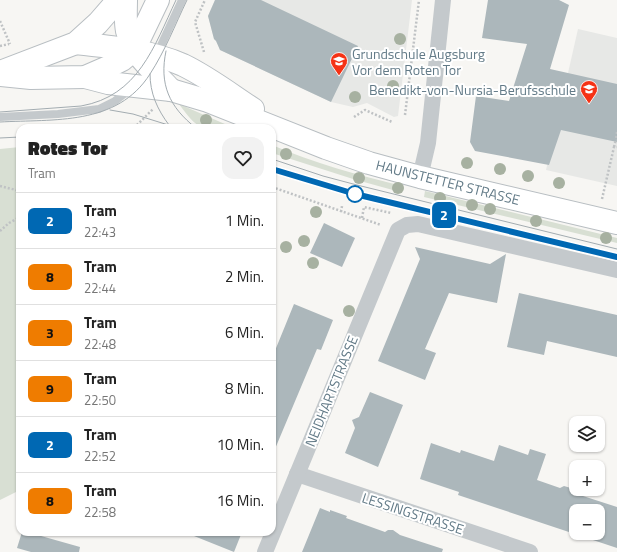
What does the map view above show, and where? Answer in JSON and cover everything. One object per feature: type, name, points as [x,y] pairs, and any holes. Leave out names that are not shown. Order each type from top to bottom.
[{"type":"main road","points":[[0,73],[76,43],[98,23],[118,0]]},
{"type":"main road","points":[[126,0],[127,32],[134,50]]},
{"type":"main road","points":[[0,73],[31,78],[85,77],[108,67],[122,60],[134,50],[158,0]]},
{"type":"main road","points":[[76,43],[134,50]]},
{"type":"main road","name":"HAUNSTETTER STRASSE","points":[[134,50],[145,72],[171,90],[208,101],[267,124]]},
{"type":"main road","name":"HAUNSTETTER STRASSE","points":[[85,77],[108,83],[145,72],[182,65],[205,77],[273,124]]},
{"type":"main road","name":"HAUNSTETTER STRASSE","points":[[276,126],[282,130]]},
{"type":"main road","name":"HAUNSTETTER STRASSE","points":[[276,128],[326,148],[420,177],[617,223]]},
{"type":"street","points":[[420,177],[428,143],[443,0]]},
{"type":"street","points":[[398,230],[407,225],[418,224],[617,270]]},
{"type":"street","name":"NEIDHARTSTRASSE","points":[[276,525],[398,230]]},
{"type":"street","name":"LESSINGSTRASSE","points":[[297,474],[530,552]]},
{"type":"street","name":"NEIDHARTSTRASSE","points":[[265,552],[272,536]]},
{"type":"lane","points":[[0,117],[58,114],[99,109],[115,101],[145,72],[182,0]]},
{"type":"path","points":[[192,70],[204,53],[195,22],[205,0]]},
{"type":"path","points":[[405,115],[419,0]]},
{"type":"path","points":[[0,20],[10,44]]},
{"type":"path","points":[[354,117],[365,110],[392,122]]},
{"type":"path","points":[[606,183],[616,147],[617,132]]},
{"type":"path","points":[[0,186],[16,190]]},
{"type":"path","points":[[276,188],[341,212],[398,230]]},
{"type":"path","points":[[341,212],[342,206]]},
{"type":"path","points":[[362,218],[364,207],[392,214]]},
{"type":"path","points":[[0,231],[8,223],[16,219]]},
{"type":"shaded area","name":"Grundschule Augsburg Vor dem Roten Tor","points":[[215,0],[412,0],[398,116],[394,117],[367,103],[353,107],[331,102],[220,50],[217,41],[214,39],[208,16]]},
{"type":"shaded area","name":"Benedikt-von-Nursia-Berufsschule","points":[[578,29],[617,38],[617,186],[546,170]]},
{"type":"shaded area","points":[[179,104],[225,124],[196,124]]},
{"type":"shaded area","points":[[276,146],[336,168],[402,186],[400,192],[353,179],[276,154]]},
{"type":"shaded area","points":[[16,147],[16,492],[0,500],[0,149]]},
{"type":"shaded area","points":[[425,191],[617,238],[617,243],[424,197]]},
{"type":"building","points":[[215,0],[261,0],[358,46],[331,102],[220,50],[214,39],[208,16]]},
{"type":"building","points":[[488,0],[559,0],[569,5],[550,69],[617,84],[617,142],[561,130],[549,165],[475,151],[470,142],[476,96],[509,101],[527,44],[482,38]]},
{"type":"building","points":[[324,223],[355,238],[342,267],[310,253]]},
{"type":"building","points":[[415,247],[490,264],[506,254],[497,303],[449,293],[425,349],[436,353],[425,380],[378,361],[420,259]]},
{"type":"building","points":[[519,293],[617,315],[617,357],[547,341],[544,355],[507,347]]},
{"type":"building","points":[[294,304],[333,320],[321,350],[317,349],[276,446],[276,348]]},
{"type":"building","points":[[370,392],[403,405],[378,467],[345,453],[355,428],[352,420],[359,417]]},
{"type":"building","points":[[431,443],[460,453],[461,450],[494,461],[499,445],[528,455],[530,449],[546,454],[537,480],[560,488],[564,486],[569,487],[569,496],[583,496],[617,507],[617,548],[593,540],[605,540],[605,504],[569,504],[569,532],[458,495],[459,492],[420,479]]},
{"type":"building","points":[[320,508],[347,516],[346,518],[385,532],[388,530],[393,530],[400,535],[443,549],[442,552],[302,552]]},
{"type":"building","points":[[21,536],[41,536],[80,547],[79,552],[31,552],[17,548]]},
{"type":"building","points":[[194,536],[240,536],[234,552]]},
{"type":"tram line","points":[[0,112],[81,106],[101,101],[117,92],[142,67],[160,35],[176,0]]},
{"type":"tram line","points":[[0,122],[42,121],[83,116],[102,111],[120,103],[136,91],[150,74],[165,47],[187,0]]},
{"type":"tram line","points":[[166,51],[164,74],[168,94],[179,112],[192,124]]},
{"type":"tram line","points":[[150,74],[151,88],[155,101],[168,124]]},
{"type":"tram line","points":[[110,110],[133,114],[165,124]]},
{"type":"tram line","points":[[0,138],[16,137]]},
{"type":"tram line","points":[[276,160],[323,176],[357,185],[617,249]]},
{"type":"tram line","points":[[276,170],[355,194],[617,257]]},
{"type":"tram line","name":"2","points":[[276,170],[355,194],[617,257]]},
{"type":"place","name":"Grundschule Augsburg Vor dem Roten Tor","points":[[339,76]]},
{"type":"place","name":"Benedikt-von-Nursia-Berufsschule","points":[[589,104]]}]
